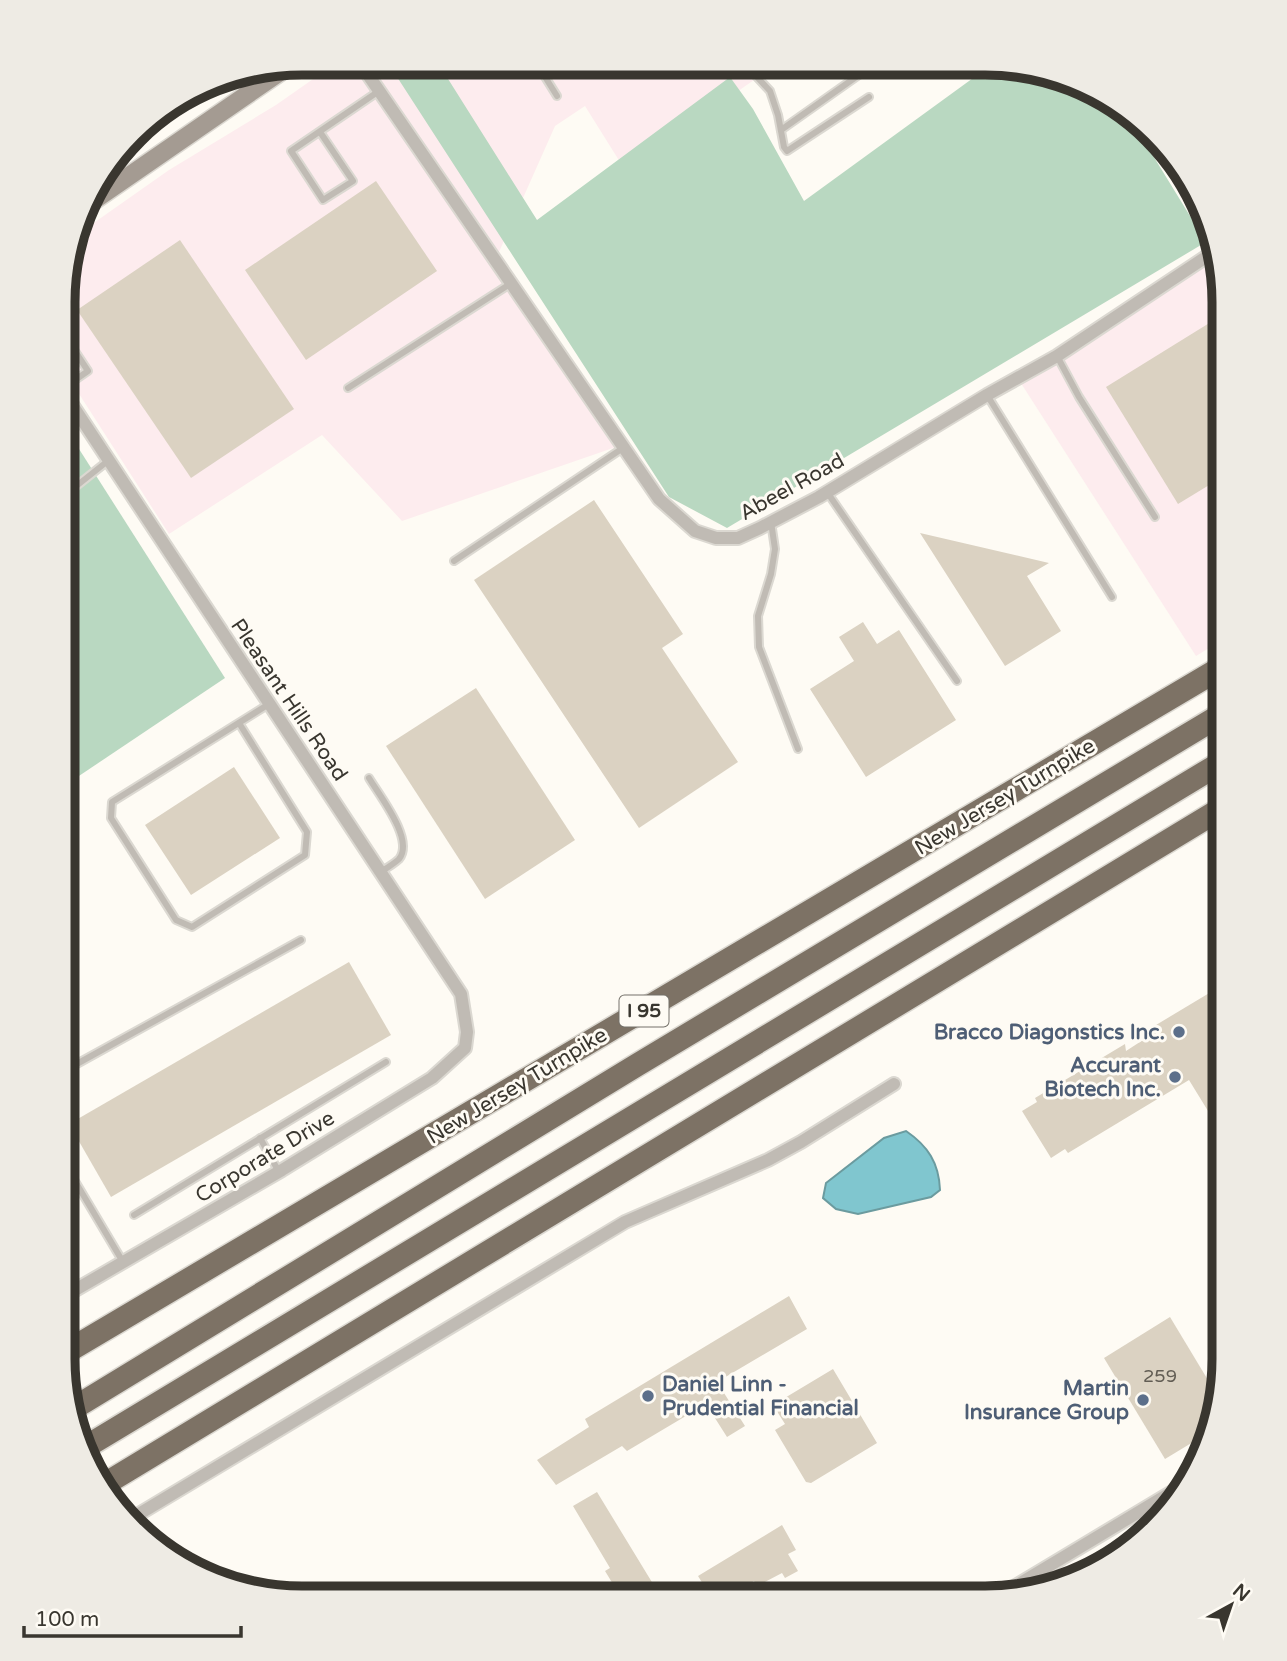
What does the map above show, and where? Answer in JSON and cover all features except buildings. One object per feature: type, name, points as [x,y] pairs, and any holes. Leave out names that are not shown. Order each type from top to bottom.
[{"type":"highway","name":"New Jersey Turnpike","points":[[75,1347],[1212,673]]},
{"type":"highway","name":"New Jersey Turnpike","points":[[80,1405],[636,1065],[1212,720]]},
{"type":"highway","points":[[92,1443],[1212,768]]},
{"type":"highway","points":[[111,1480],[1212,815]]},
{"type":"main road","points":[[103,194],[273,77]]},
{"type":"street","name":"Abeel Road","points":[[368,75],[659,499],[695,531],[716,538],[738,538],[827,492],[986,395],[1057,356],[1207,257]]},
{"type":"street","name":"Pleasant Hills Road","points":[[75,409],[461,994],[467,1032]]},
{"type":"street","name":"Corporate Drive","points":[[75,1291],[279,1172],[432,1078],[465,1048],[467,1032]]},
{"type":"street","points":[[138,1515],[625,1222],[768,1160],[894,1084]]},
{"type":"street","points":[[1021,1582],[1164,1496]]},
{"type":"lane","points":[[544,75],[557,96]]},
{"type":"lane","points":[[755,75],[770,92],[784,148],[787,150],[869,96]]},
{"type":"lane","points":[[781,130],[859,75]]},
{"type":"lane","points":[[320,132],[352,181],[323,200],[291,151],[379,91]]},
{"type":"lane","points":[[348,388],[510,284]]},
{"type":"lane","points":[[75,352],[88,371],[75,380]]},
{"type":"lane","points":[[1057,356],[1079,397],[1155,517]]},
{"type":"lane","points":[[986,395],[1112,597]]},
{"type":"lane","points":[[454,561],[623,448]]},
{"type":"lane","points":[[75,487],[108,460]]},
{"type":"lane","points":[[827,492],[957,681]]},
{"type":"lane","points":[[771,522],[775,550],[771,574],[758,616],[759,647],[798,749]]},
{"type":"lane","points":[[239,723],[307,832],[305,855],[192,926],[176,920],[111,818],[112,802],[269,704]]},
{"type":"lane","points":[[369,778],[399,828],[404,845],[400,858],[380,873]]},
{"type":"lane","points":[[75,1065],[300,940]]},
{"type":"lane","points":[[134,1215],[386,1062]]},
{"type":"lane","points":[[260,1138],[279,1172]]},
{"type":"lane","points":[[75,1181],[124,1264]]},
{"type":"shaded area","points":[[319,75],[761,75],[625,170],[585,106],[555,126],[495,261],[616,447],[402,521],[322,435],[169,534],[75,388],[75,303],[83,244],[88,227],[169,170],[276,105]]},
{"type":"shaded area","points":[[1207,259],[1212,303],[1212,646],[1196,656],[1017,377]]},
{"type":"green space","points":[[396,75],[446,75],[537,220],[730,77],[753,109],[804,201],[977,75],[1014,77],[1071,93],[1123,122],[1144,141],[1202,235],[1204,243],[727,528],[669,497]]},
{"type":"green space","points":[[75,443],[225,678],[75,779]]},
{"type":"water","points":[[906,1131],[931,1156],[940,1190],[931,1197],[858,1214],[836,1209],[823,1198],[826,1183],[884,1138]]},
{"type":"place","name":"Bracco Diagonstics Inc.","points":[[1179,1032]]},
{"type":"place","name":"Accurant Biotech Inc.","points":[[1175,1077]]},
{"type":"place","name":"Daniel Linn - Prudential Financial","points":[[648,1396]]},
{"type":"place","name":"Martin Insurance Group","points":[[1143,1400]]}]
